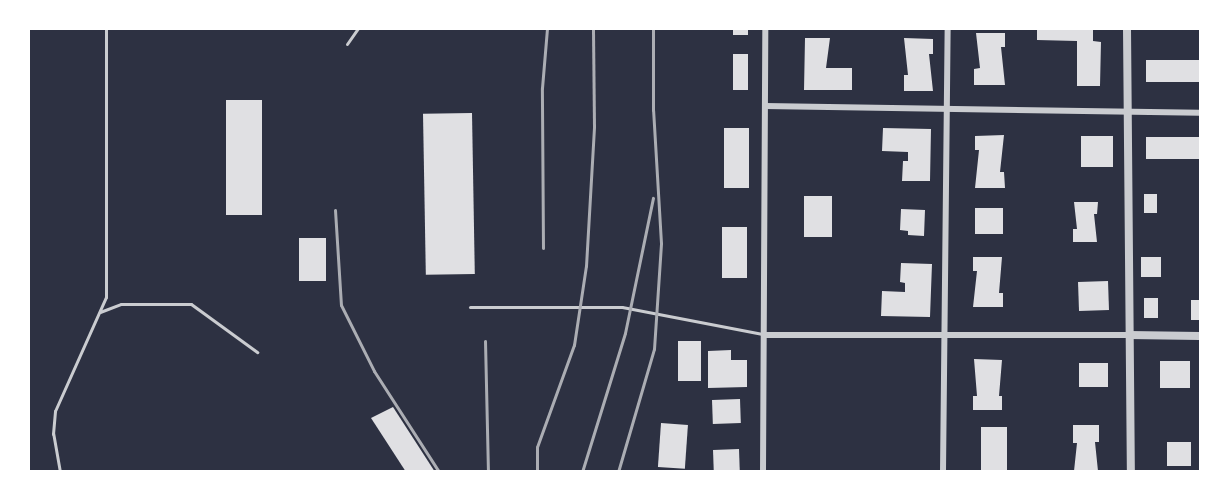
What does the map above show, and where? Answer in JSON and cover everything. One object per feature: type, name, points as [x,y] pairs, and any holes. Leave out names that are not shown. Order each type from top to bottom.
[{"type":"street","points":[[763,471],[765,28]]},
{"type":"street","points":[[943,471],[948,28]]},
{"type":"street","points":[[1127,28],[1131,471]]},
{"type":"street","points":[[765,106],[1200,113]]},
{"type":"street","points":[[764,335],[1129,334],[1200,336]]},
{"type":"lane","points":[[60,471],[53,434],[55,411],[106,297],[106,28]]},
{"type":"lane","points":[[347,44],[358,28]]},
{"type":"lane","points":[[100,312],[121,304],[191,304],[257,352]]},
{"type":"lane","points":[[470,307],[622,307],[764,335]]},
{"type":"building","points":[[733,28],[748,28],[748,35],[733,35]]},
{"type":"building","points":[[1037,28],[1093,28],[1093,41],[1101,42],[1100,86],[1077,86],[1077,41],[1037,40]]},
{"type":"building","points":[[976,33],[1005,33],[1005,47],[1001,47],[1005,85],[974,85],[974,69],[980,68]]},
{"type":"building","points":[[805,38],[830,38],[826,68],[852,68],[852,90],[804,90]]},
{"type":"building","points":[[904,38],[933,39],[933,54],[929,54],[933,91],[904,91],[904,75],[908,75]]},
{"type":"building","points":[[733,54],[748,54],[748,90],[733,90]]},
{"type":"building","points":[[1146,60],[1200,60],[1200,82],[1146,82]]},
{"type":"building","points":[[226,100],[262,100],[262,215],[226,215]]},
{"type":"building","points":[[472,113],[475,274],[426,275],[423,114]]},
{"type":"building","points":[[724,128],[749,128],[749,188],[724,188]]},
{"type":"building","points":[[883,128],[931,129],[930,181],[902,181],[903,161],[908,161],[908,152],[882,151]]},
{"type":"building","points":[[1004,135],[1000,172],[1004,172],[1005,188],[975,188],[979,150],[975,150],[975,136]]},
{"type":"building","points":[[1081,136],[1113,136],[1113,167],[1081,167]]},
{"type":"building","points":[[1146,137],[1200,137],[1200,159],[1146,159]]},
{"type":"building","points":[[1144,194],[1157,194],[1157,213],[1144,213]]},
{"type":"building","points":[[804,196],[832,196],[832,237],[804,237]]},
{"type":"building","points":[[1074,202],[1098,202],[1097,214],[1094,214],[1097,242],[1073,242],[1073,229],[1077,229]]},
{"type":"building","points":[[975,208],[1003,208],[1003,234],[975,234]]},
{"type":"building","points":[[901,209],[925,210],[924,236],[908,235],[908,231],[900,230]]},
{"type":"building","points":[[722,227],[747,227],[747,278],[722,278]]},
{"type":"building","points":[[299,238],[326,238],[326,281],[299,281]]},
{"type":"building","points":[[973,257],[1002,257],[999,293],[1003,293],[1003,307],[973,307],[977,271],[973,271]]},
{"type":"building","points":[[1141,257],[1161,257],[1161,277],[1141,277]]},
{"type":"building","points":[[901,263],[932,264],[930,317],[881,316],[882,291],[905,292],[905,283],[900,282]]},
{"type":"building","points":[[1108,281],[1109,310],[1079,311],[1078,282]]},
{"type":"building","points":[[1144,298],[1158,298],[1158,318],[1144,318]]},
{"type":"building","points":[[1191,300],[1200,300],[1200,320],[1191,320]]},
{"type":"building","points":[[678,341],[701,341],[701,381],[678,381]]},
{"type":"building","points":[[731,350],[731,360],[747,360],[747,387],[708,388],[708,351]]},
{"type":"building","points":[[974,359],[1002,360],[999,396],[1002,396],[1002,410],[973,410],[973,396],[977,396]]},
{"type":"building","points":[[1160,361],[1190,361],[1190,388],[1160,388]]},
{"type":"building","points":[[1079,363],[1108,363],[1108,387],[1079,387]]},
{"type":"building","points":[[740,399],[741,423],[713,424],[712,400]]},
{"type":"building","points":[[393,407],[435,472],[406,472],[371,418]]},
{"type":"building","points":[[661,423],[688,425],[685,469],[658,467]]},
{"type":"building","points":[[1073,425],[1099,425],[1099,442],[1095,442],[1098,471],[1074,471],[1077,443],[1073,443]]},
{"type":"building","points":[[981,427],[1007,427],[1007,471],[981,471]]},
{"type":"building","points":[[1167,442],[1191,442],[1191,466],[1167,466]]},
{"type":"building","points":[[739,449],[740,472],[714,472],[713,450]]},
{"type":"railway","points":[[543,248],[542,88],[547,28]]},
{"type":"railway","points":[[537,472],[537,447],[574,345],[586,266],[594,126],[593,28]]},
{"type":"railway","points":[[618,472],[654,349],[661,243],[653,110],[653,28]]},
{"type":"railway","points":[[582,472],[625,333],[653,198]]},
{"type":"railway","points":[[335,210],[341,305],[374,371],[439,472]]},
{"type":"railway","points":[[485,341],[488,472]]}]
